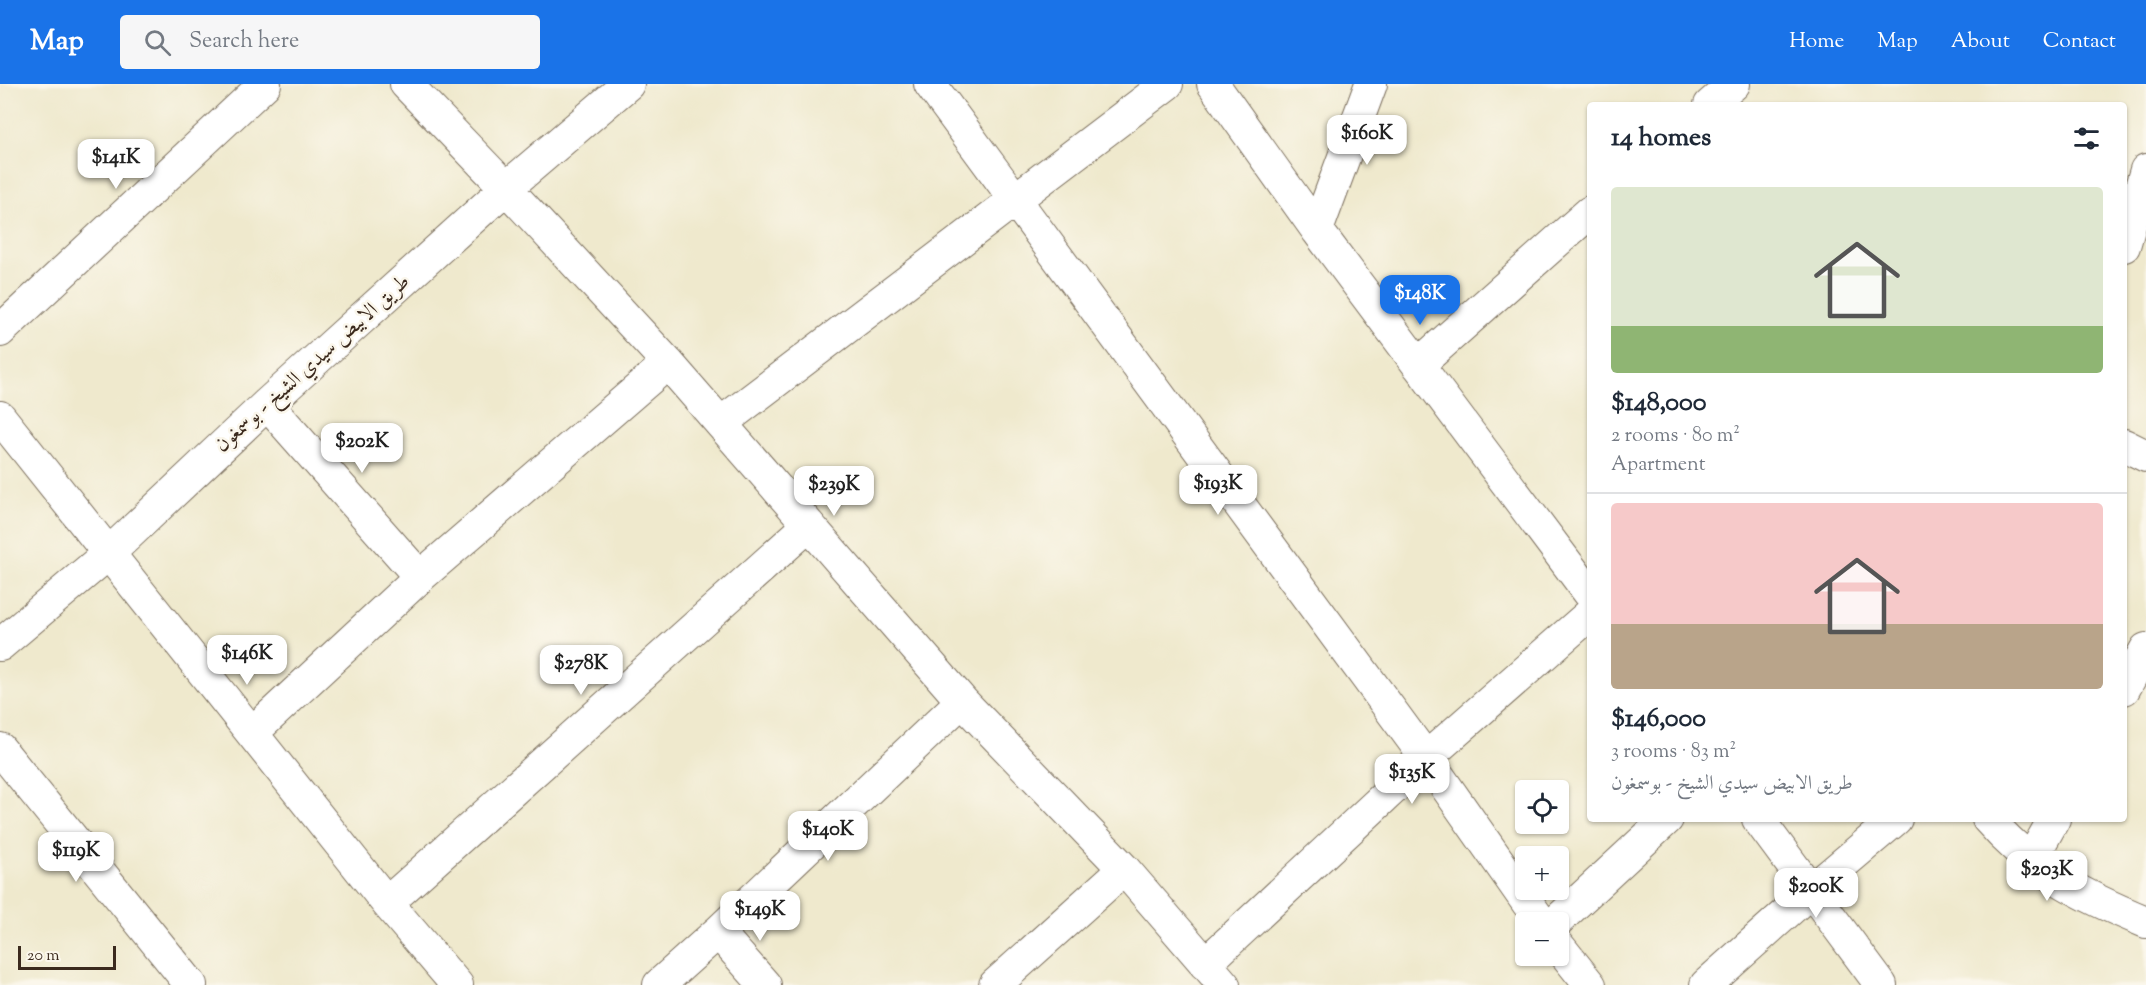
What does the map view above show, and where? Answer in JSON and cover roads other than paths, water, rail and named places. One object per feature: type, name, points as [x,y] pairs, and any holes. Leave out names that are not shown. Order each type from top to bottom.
[{"type":"street","points":[[0,331],[265,84]]},
{"type":"street","points":[[406,84],[668,363],[962,701],[1124,869],[1215,974],[1426,758],[1587,617]]},
{"type":"street","name":"طريق الابيض سيدي الشيخ - بوسمغون","points":[[0,645],[109,553],[267,404],[506,188],[628,84]]},
{"type":"street","points":[[930,84],[1426,758],[1534,912]]},
{"type":"street","points":[[721,423],[1167,84]]},
{"type":"street","points":[[1213,84],[1317,230],[1587,590]]},
{"type":"street","points":[[1317,230],[1371,84]]},
{"type":"street","points":[[1713,102],[1734,84]]},
{"type":"street","points":[[2127,237],[2145,180]]},
{"type":"street","points":[[1418,365],[1587,215]]},
{"type":"street","points":[[253,732],[420,577],[668,363]]},
{"type":"street","points":[[267,404],[420,577]]},
{"type":"street","points":[[0,417],[387,903],[457,985]]},
{"type":"street","points":[[2127,446],[2146,456]]},
{"type":"street","points":[[387,903],[809,525]]},
{"type":"street","points":[[2127,684],[2146,649]]},
{"type":"street","points":[[659,985],[962,701]]},
{"type":"street","points":[[0,749],[192,985]]},
{"type":"street","points":[[1567,912],[1664,822]]},
{"type":"street","points":[[1760,822],[1881,985]]},
{"type":"street","points":[[1706,985],[1892,822]]},
{"type":"street","points":[[1990,822],[2045,872],[2091,899],[2146,922]]},
{"type":"street","points":[[2031,860],[2052,822]]},
{"type":"street","points":[[995,985],[1124,869]]},
{"type":"street","points":[[718,932],[765,985]]},
{"type":"street","points":[[1569,959],[1590,985]]}]
